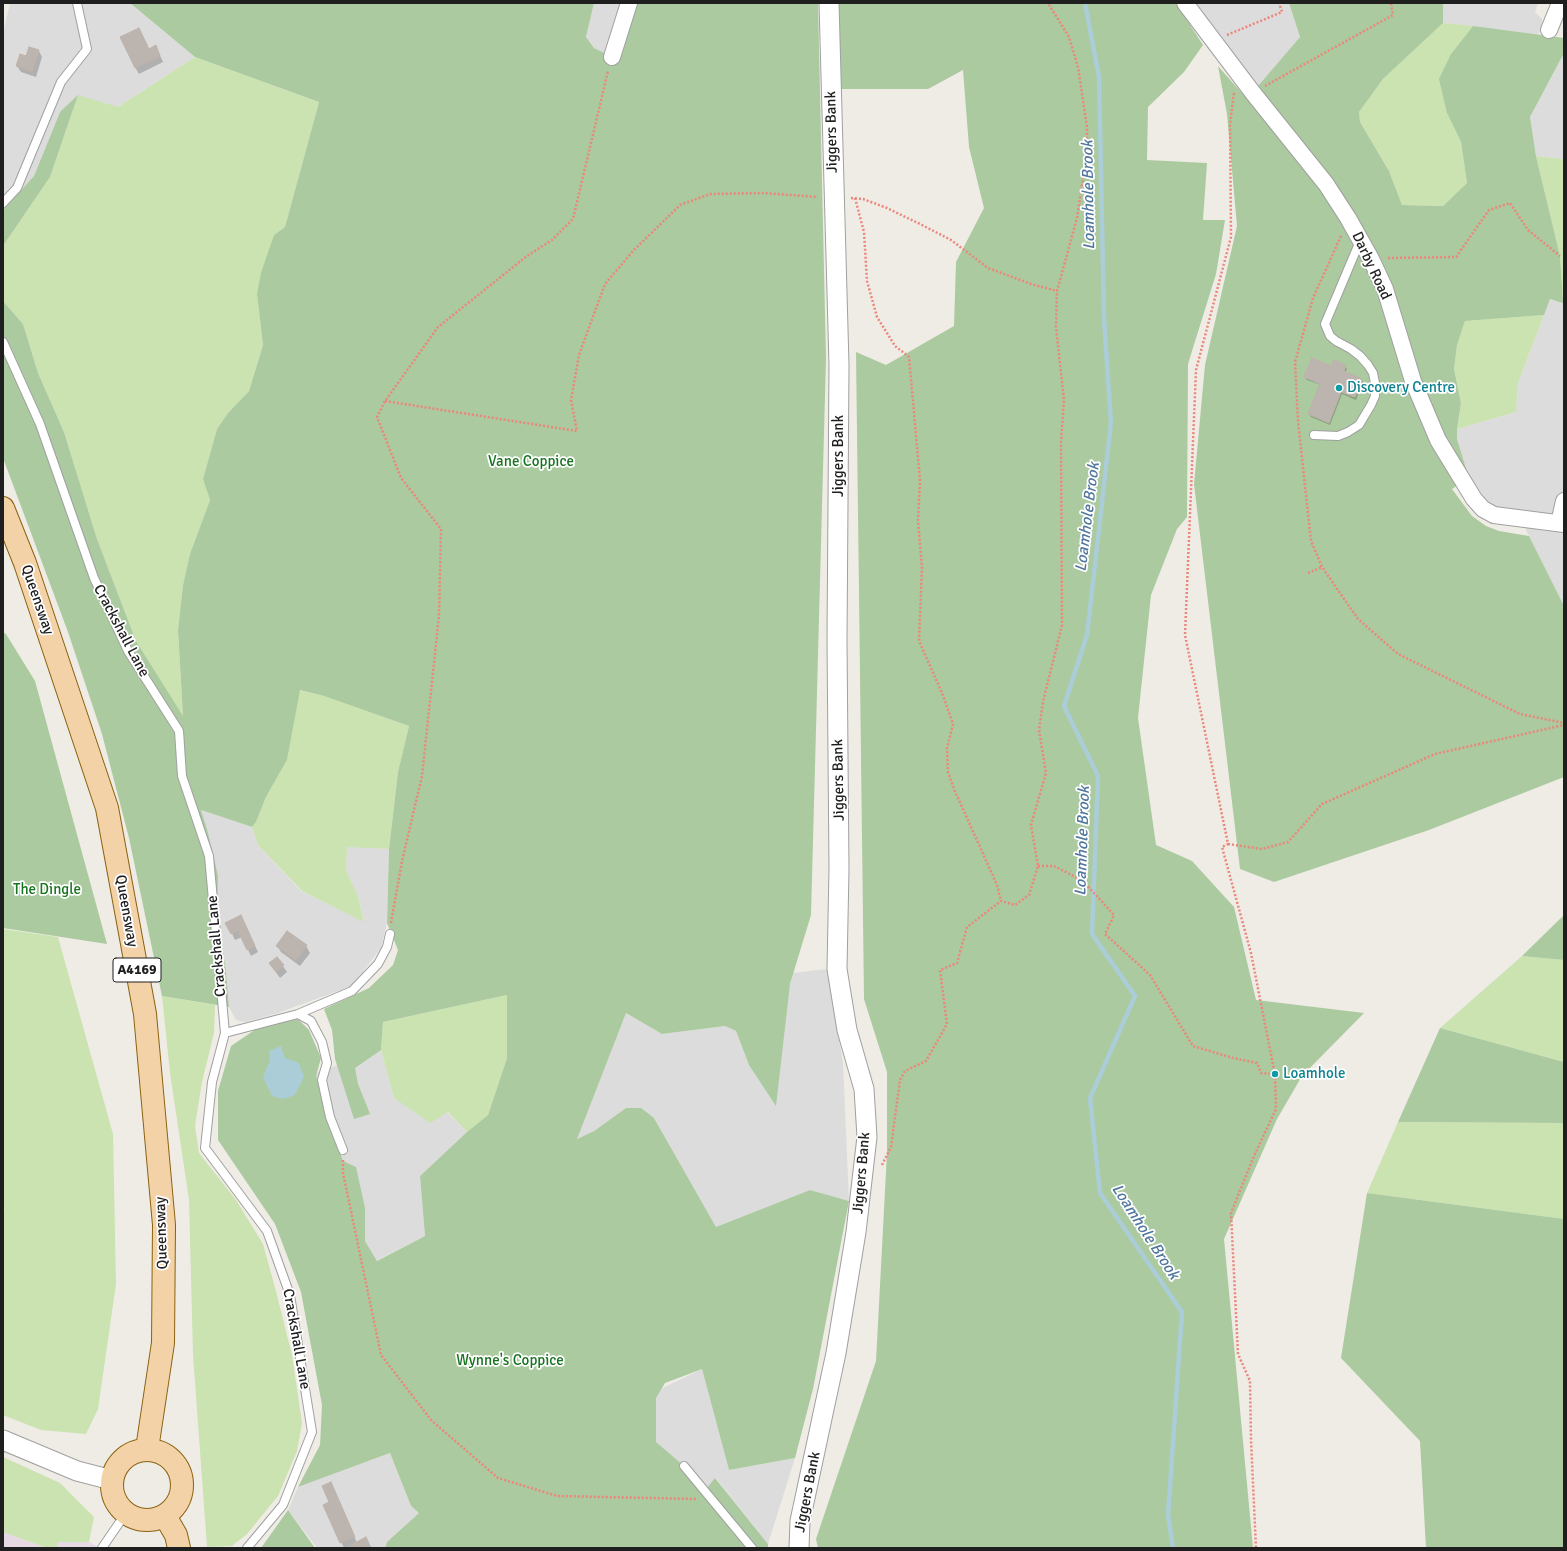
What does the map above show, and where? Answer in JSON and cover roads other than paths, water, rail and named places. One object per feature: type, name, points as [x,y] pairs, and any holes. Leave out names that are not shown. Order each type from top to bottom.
[{"type":"main road","name":"Queensway","points":[[3,508],[25,563],[107,808],[146,1014],[164,1225],[163,1343],[147,1449]]},
{"type":"main road","points":[[147,1449],[159,1451],[169,1457],[177,1465],[182,1476],[183,1487],[180,1499],[174,1508],[165,1516],[155,1520],[145,1520],[135,1518],[126,1513],[119,1506],[114,1499],[112,1480],[115,1470],[124,1458],[137,1451],[147,1449]]},
{"type":"main road","points":[[165,1516],[176,1535],[179,1548]]},
{"type":"street","points":[[612,57],[629,3]]},
{"type":"street","name":"Jiggers Bank","points":[[799,1548],[800,1521],[836,1354],[856,1232],[867,1137],[864,1089],[847,1030],[837,969],[839,870],[837,648],[839,365],[829,3]]},
{"type":"street","name":"Darby Road","points":[[1185,3],[1253,93],[1326,184],[1349,220],[1371,259],[1385,289],[1413,381],[1438,440],[1474,499],[1483,509],[1494,516],[1561,523]]},
{"type":"street","points":[[1549,30],[1552,9]]},
{"type":"street","points":[[1561,523],[1564,500]]},
{"type":"street","points":[[3,1440],[77,1471],[112,1480]]},
{"type":"lane","points":[[3,203],[17,188],[61,82],[87,49],[77,3]]},
{"type":"lane","points":[[1314,435],[1338,436],[1348,432],[1358,425],[1376,396],[1374,378],[1368,365],[1351,349],[1330,336],[1325,324],[1360,241]]},
{"type":"lane","name":"Crackshall Lane","points":[[3,342],[40,424],[94,578],[128,650],[179,731],[182,776],[209,856],[225,1033],[212,1082],[205,1148],[266,1231],[290,1295],[312,1432],[283,1505],[247,1548]]},
{"type":"lane","points":[[225,1033],[298,1014],[352,991],[378,964],[387,948],[390,934]]},
{"type":"lane","points":[[298,1014],[311,1021],[322,1042],[327,1063],[322,1080],[330,1117],[343,1150]]},
{"type":"lane","points":[[684,1466],[752,1548]]},
{"type":"lane","points":[[102,1548],[126,1513]]},
{"type":"water","points":[[281,1046],[285,1058],[299,1063],[304,1077],[295,1095],[283,1099],[272,1096],[263,1077],[270,1060],[269,1051]]},
{"type":"waterway","name":"Loamhole Brook","points":[[1085,3],[1099,77],[1104,318],[1111,423],[1087,635],[1064,706],[1098,776],[1092,934],[1135,996],[1090,1098],[1100,1193],[1182,1312],[1168,1515],[1173,1548]]},
{"type":"place","name":"Discovery Centre","points":[[1339,388]]},
{"type":"place","name":"Loamhole","points":[[1275,1074]]},
{"type":"park label","name":"Vane Coppice","points":[[531,462]]},
{"type":"park label","name":"The Dingle","points":[[47,890]]},
{"type":"park label","name":"Wynne's Coppice","points":[[510,1361]]}]
